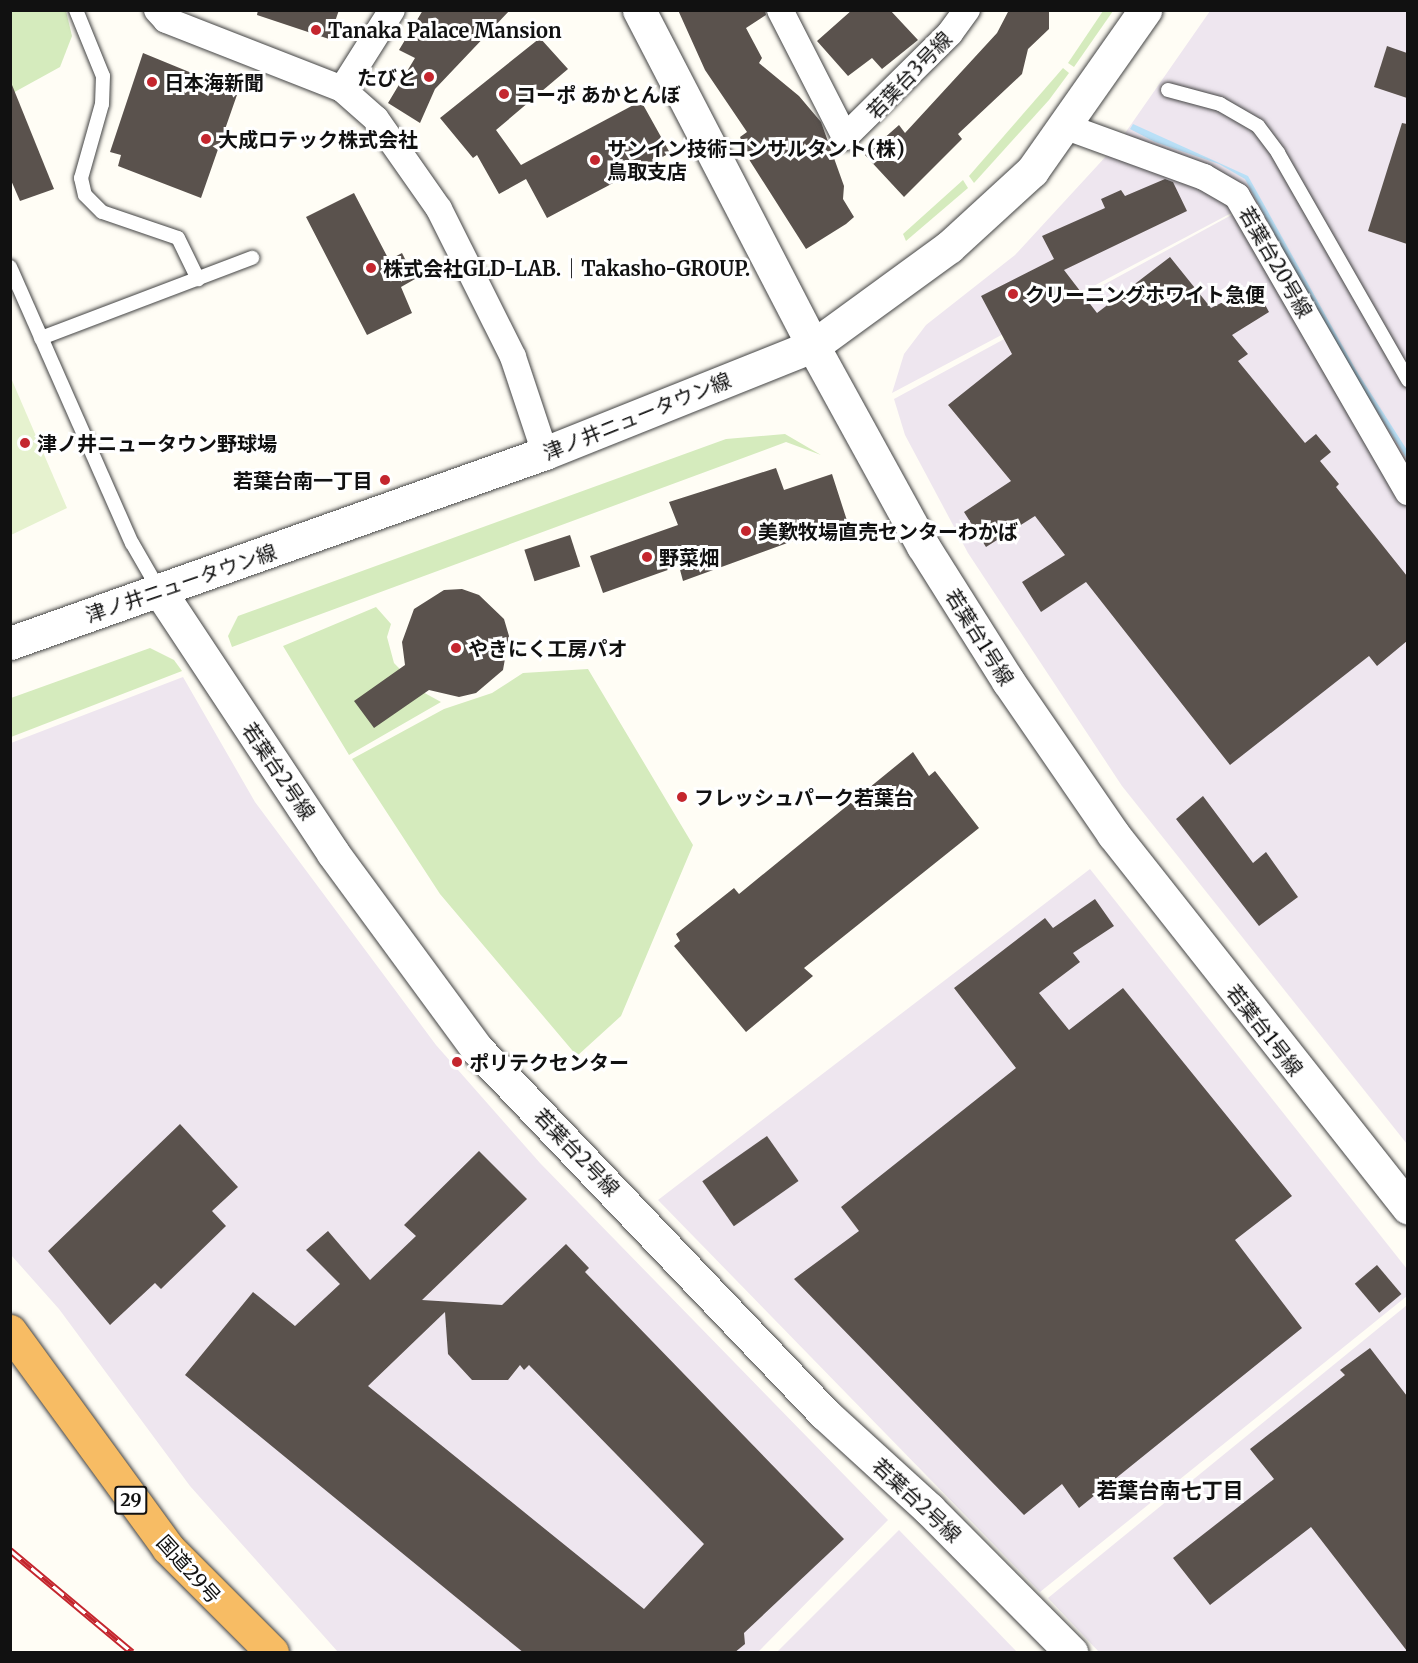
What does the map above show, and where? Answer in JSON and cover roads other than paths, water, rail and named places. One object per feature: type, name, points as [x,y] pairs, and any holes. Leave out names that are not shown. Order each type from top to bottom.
[{"type":"highway","name":"国道29号","points":[[10,1331],[168,1548],[272,1653]]},
{"type":"street","points":[[157,10],[166,20],[342,89],[376,119],[439,209],[513,357],[546,453]]},
{"type":"street","points":[[342,89],[392,10]]},
{"type":"street","name":"若葉台1号線","points":[[639,10],[813,346],[923,546],[1100,815],[1254,1017],[1407,1207]]},
{"type":"street","name":"若葉台3号線","points":[[780,10],[845,137],[951,33],[967,10]]},
{"type":"street","name":"津ノ井ニュータウン線","points":[[10,643],[546,453],[813,346],[949,248],[1032,171],[1145,10]]},
{"type":"street","name":"若葉台20号線","points":[[1064,126],[1204,177],[1237,196],[1407,492]]},
{"type":"street","name":"若葉台2号線","points":[[159,590],[333,853],[477,1049],[825,1414],[929,1509],[1071,1653]]},
{"type":"lane","points":[[76,10],[103,76],[102,104],[81,178],[85,195],[102,212],[178,238],[198,279]]},
{"type":"lane","points":[[1168,90],[1220,104],[1258,126],[1278,153],[1407,380]]},
{"type":"lane","points":[[41,338],[252,258]]},
{"type":"lane","points":[[10,267],[132,543],[159,590]]},
{"type":"water","points":[[1133,124],[1248,176],[1356,370],[1407,450],[1407,459],[1326,330],[1245,179],[1219,164],[1155,142],[1130,129]]},
{"type":"railway","points":[[10,1550],[132,1652]]},
{"type":"place","name":"Tanaka Palace Mansion","points":[[316,30]]},
{"type":"place","name":"たびと","points":[[429,77]]},
{"type":"place","name":"日本海新聞","points":[[152,82]]},
{"type":"place","name":"コーポ あかとんぼ","points":[[504,94]]},
{"type":"place","name":"大成ロテック株式会社","points":[[206,139]]},
{"type":"place","name":"サンイン技術コンサルタント(株) 鳥取支店","points":[[595,160]]},
{"type":"place","name":"株式会社GLD-LAB.｜Takasho-GROUP.","points":[[371,268]]},
{"type":"place","name":"クリーニングホワイト急便","points":[[1013,294]]},
{"type":"place","name":"津ノ井ニュータウン野球場","points":[[25,443]]},
{"type":"place","name":"若葉台南一丁目","points":[[385,480]]},
{"type":"place","name":"美歎牧場直売センターわかば","points":[[746,531]]},
{"type":"place","name":"野菜畑","points":[[647,557]]},
{"type":"place","name":"やきにく工房パオ","points":[[456,648]]},
{"type":"place","name":"フレッシュパーク若葉台","points":[[682,797]]},
{"type":"place","name":"ポリテクセンター","points":[[457,1062]]},
{"type":"district","name":"若葉台南七丁目","points":[[1170,1491]]}]
